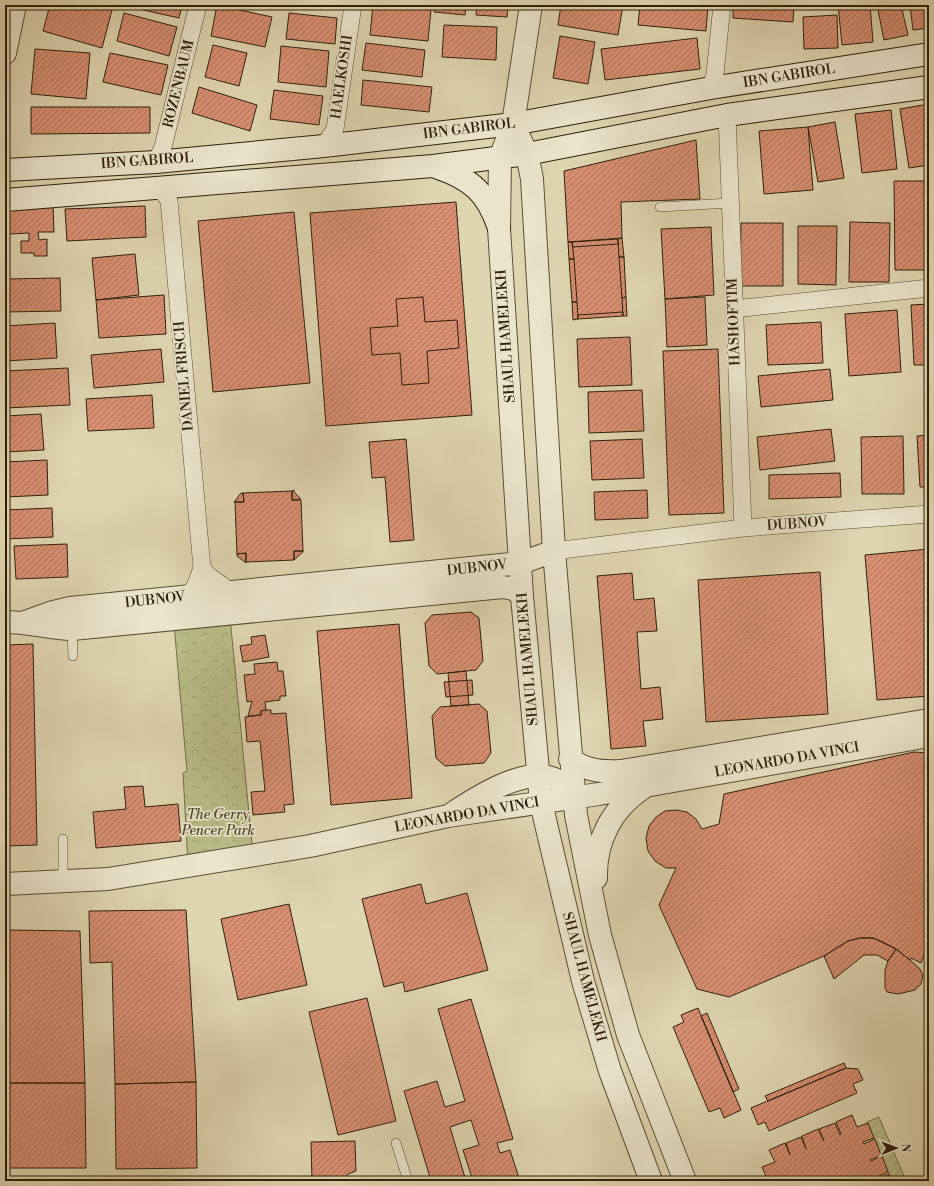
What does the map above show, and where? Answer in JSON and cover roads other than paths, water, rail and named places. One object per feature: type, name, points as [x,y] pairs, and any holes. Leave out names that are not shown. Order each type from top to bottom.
[{"type":"street","points":[[5,53],[15,5]]},
{"type":"street","name":"ROZENBAUM","points":[[156,162],[163,147],[198,5]]},
{"type":"street","name":"HAELKOSHI","points":[[324,146],[335,128],[353,5]]},
{"type":"street","name":"SHAUL HAMELEKH","points":[[531,5],[513,124],[500,158],[500,228],[522,596],[538,777],[541,803],[583,981],[610,1071],[651,1181]]},
{"type":"street","points":[[711,88],[715,74],[722,5]]},
{"type":"street","name":"IBN GABIROL","points":[[5,170],[156,162],[324,146],[513,124],[711,88],[929,54]]},
{"type":"street","name":"IBN GABIROL","points":[[5,200],[433,166],[500,158],[727,115],[929,87]]},
{"type":"street","name":"HASHOFTIM","points":[[727,115],[743,528]]},
{"type":"street","name":"SHAUL HAMELEKH","points":[[513,124],[527,154],[532,179],[554,550],[574,798],[600,935],[628,1035],[685,1181]]},
{"type":"street","points":[[433,166],[456,174],[478,189],[494,214],[500,228]]},
{"type":"street","name":"DANIEL FRISCH","points":[[157,189],[164,194],[169,201],[202,568],[194,589],[183,597]]},
{"type":"street","points":[[734,309],[929,288]]},
{"type":"street","name":"DUBNOV","points":[[15,622],[70,608],[521,563],[554,550],[743,528],[929,514]]},
{"type":"street","points":[[202,568],[231,592]]},
{"type":"street","name":"DUBNOV","points":[[15,622],[41,627],[72,629],[156,626],[504,586],[514,589],[522,596]]},
{"type":"street","name":"LEONARDO DA VINCI","points":[[570,760],[594,771],[621,771],[929,720]]},
{"type":"street","name":"LEONARDO DA VINCI","points":[[5,884],[108,879],[310,846],[448,816],[574,798],[929,736]]},
{"type":"street","points":[[448,816],[497,786],[518,779],[538,777],[557,779],[569,788],[574,798]]},
{"type":"street","points":[[600,935],[595,870],[598,850],[604,830],[620,806],[631,795],[647,785]]},
{"type":"lane","points":[[660,207],[730,203]]},
{"type":"lane","points":[[72,629],[73,656]]},
{"type":"lane","points":[[63,839],[63,882]]},
{"type":"lane","points":[[396,1142],[408,1181]]},
{"type":"park label","name":"The Gerry Pencer Park","points":[[218,824]]}]
